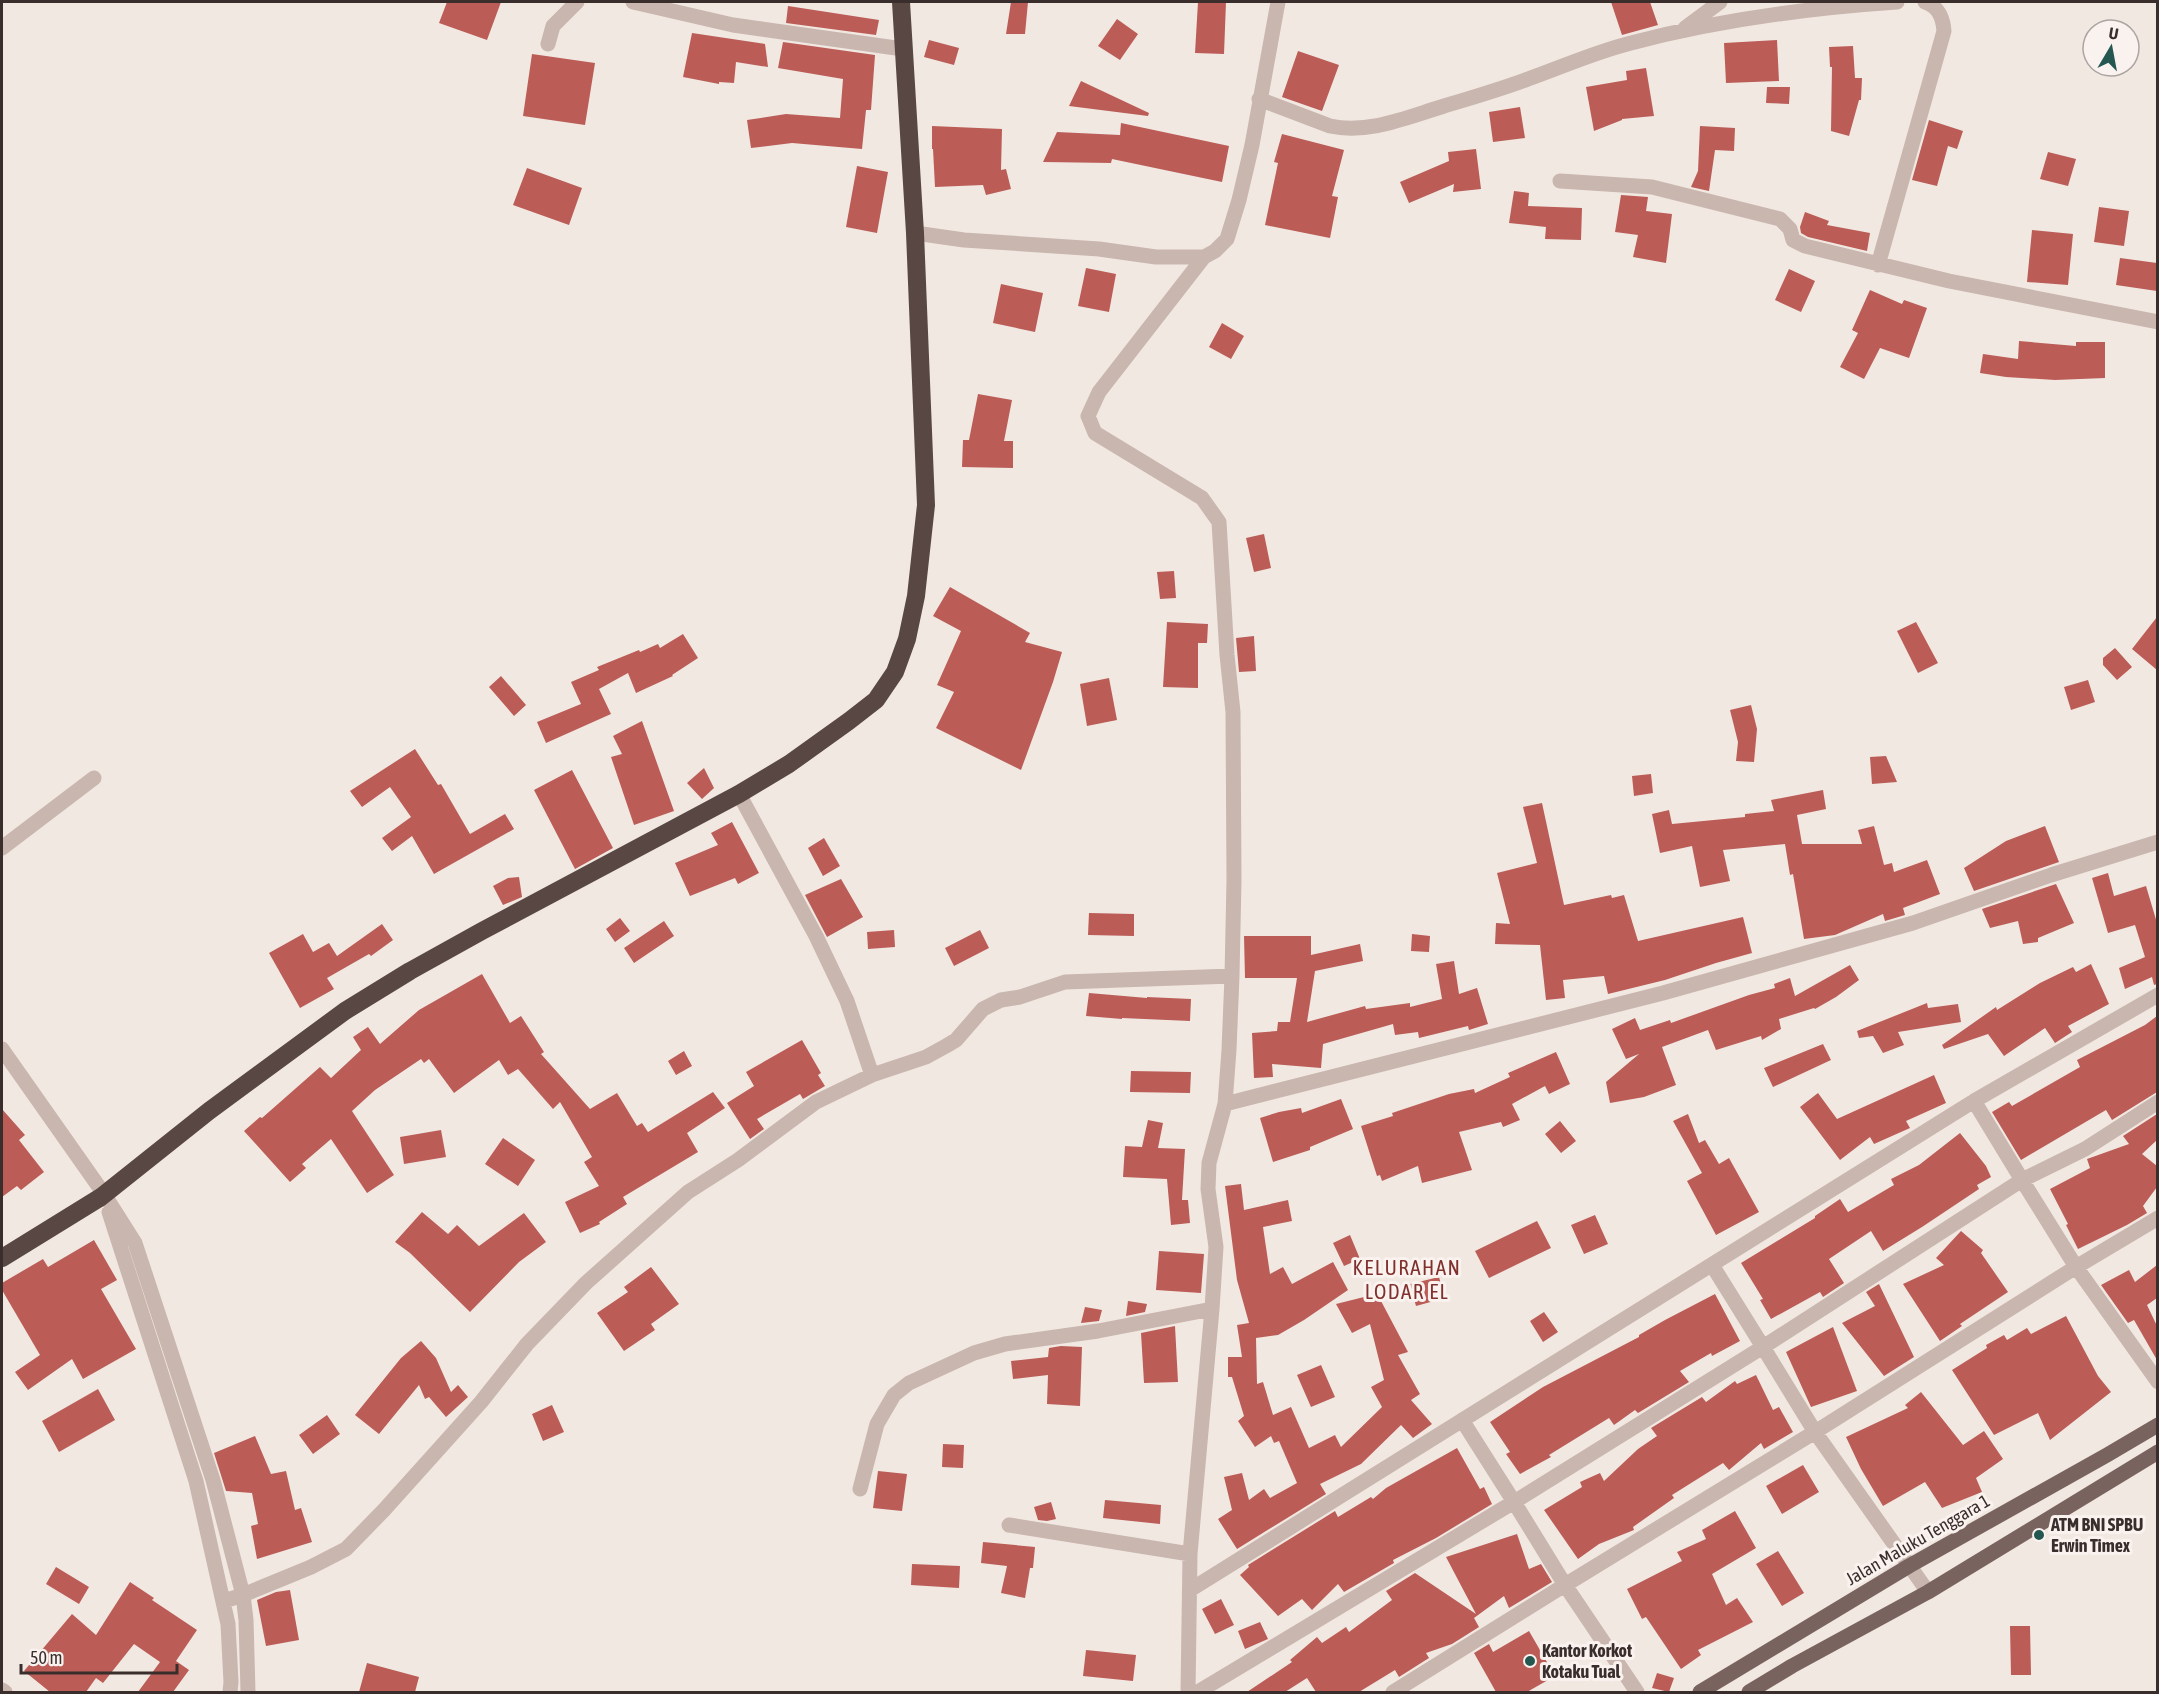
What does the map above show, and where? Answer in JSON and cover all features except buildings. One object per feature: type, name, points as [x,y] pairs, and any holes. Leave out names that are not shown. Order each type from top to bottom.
[{"type":"highway","points":[[2,1257],[105,1194],[209,1111],[345,1011],[482,931],[738,794],[789,764],[876,700],[895,672],[907,639],[916,596],[926,505],[915,233],[902,2]]},
{"type":"main road","name":"Jalan Maluku Tenggara 1","points":[[1700,1692],[1909,1566],[2157,1425]]},
{"type":"main road","points":[[1749,1692],[1928,1592],[2157,1452]]},
{"type":"street","points":[[548,44],[553,26],[577,2]]},
{"type":"street","points":[[633,2],[733,25],[903,49]]},
{"type":"street","points":[[915,233],[964,240],[1099,249],[1156,257],[1186,258],[1204,256],[1215,251],[1227,239],[1244,178],[1278,2]]},
{"type":"street","points":[[1682,30],[1720,2]]},
{"type":"street","points":[[1259,99],[1330,126],[1365,128],[1395,121],[1528,79],[1602,51],[1682,30],[1782,13],[1897,2]]},
{"type":"street","points":[[1878,265],[1944,32],[1940,13],[1932,4],[1925,2]]},
{"type":"street","points":[[1560,181],[1652,187],[1773,217],[1785,222],[1793,240],[1798,244],[1878,265],[2157,322]]},
{"type":"street","points":[[1188,1692],[1190,1554],[1216,1247],[1208,1189],[1209,1163],[1225,1104],[1232,976],[1233,712],[1219,522],[1202,498],[1095,433],[1088,416],[1099,392],[1204,256]]},
{"type":"street","points":[[2,848],[94,778]]},
{"type":"street","points":[[738,794],[816,936],[847,1001],[872,1075]]},
{"type":"street","points":[[1225,1104],[1663,993],[1913,923],[2051,875],[2157,842]]},
{"type":"street","points":[[224,1601],[311,1567],[346,1549],[481,1402],[527,1344],[586,1283],[688,1192],[738,1160],[816,1102],[872,1075],[926,1057],[946,1046],[956,1040],[990,1004],[1065,982],[1232,976]]},
{"type":"street","points":[[1190,1590],[1974,1101],[2157,994]]},
{"type":"street","points":[[2,1049],[105,1194],[135,1243],[213,1480],[243,1595],[248,1692]]},
{"type":"street","points":[[1974,1101],[2076,1267],[2157,1382]]},
{"type":"street","points":[[1198,1692],[1514,1502],[1763,1347],[2022,1180],[2085,1149],[2157,1102]]},
{"type":"street","points":[[105,1194],[119,1246],[196,1480],[228,1623],[230,1692]]},
{"type":"street","points":[[1393,1692],[2157,1218]]},
{"type":"street","points":[[1712,1265],[1815,1432],[1928,1592]]},
{"type":"street","points":[[860,1489],[877,1424],[884,1408],[894,1395],[909,1383],[974,1353],[1005,1344],[1212,1309]]},
{"type":"street","points":[[1462,1420],[1565,1586],[1637,1692]]},
{"type":"street","points":[[1010,1525],[1190,1554]]},
{"type":"place","name":"ATM BNI SPBU Erwin Timex","points":[[2039,1535]]},
{"type":"place","name":"Kantor Korkot Kotaku Tual","points":[[1530,1661]]},
{"type":"district","name":"KELURAHAN LODAR EL","points":[[1407,1280]]}]
